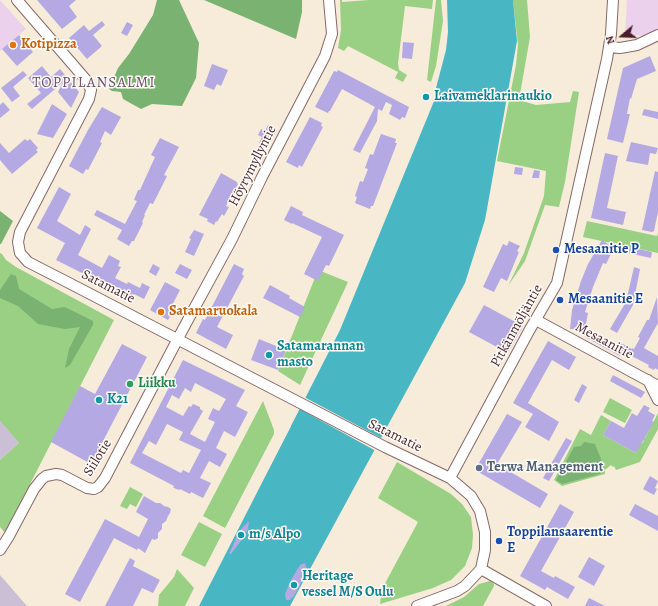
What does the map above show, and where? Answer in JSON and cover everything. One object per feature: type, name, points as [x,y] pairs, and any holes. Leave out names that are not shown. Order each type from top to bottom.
[{"type":"street","name":"Satamatie","points":[[18,0],[87,81],[91,90],[89,99],[20,232],[18,242],[20,253],[28,262],[385,447],[450,478]]},
{"type":"street","name":"Höyrymyllyntie","points":[[178,339],[232,239],[262,177],[325,56],[332,34],[329,0]]},
{"type":"street","name":"Pitkänmöljäntie","points":[[450,478],[529,331],[557,283],[609,47],[613,0]]},
{"type":"street","points":[[609,47],[620,48],[637,45],[658,35]]},
{"type":"street","name":"Mesaanitie","points":[[536,320],[658,386]]},
{"type":"street","name":"Siilotie","points":[[0,550],[34,489],[46,476],[56,474],[62,475],[87,488],[94,489],[102,483],[178,339]]},
{"type":"street","points":[[648,380],[658,400]]},
{"type":"street","points":[[417,606],[457,591],[465,586],[481,569],[485,532],[480,510],[471,496],[450,478]]},
{"type":"street","points":[[481,569],[546,606]]},
{"type":"shaded area","points":[[0,0],[26,29],[0,51]]},
{"type":"shaded area","points":[[627,0],[658,0],[658,30],[644,36],[625,35]]},
{"type":"shaded area","points":[[0,421],[19,443],[0,460]]},
{"type":"shaded area","points":[[0,575],[27,606],[0,606]]},
{"type":"green space","points":[[157,0],[179,0],[199,43],[196,78],[182,106],[152,104],[141,109],[123,99],[121,92],[112,91],[109,89],[118,68],[129,54],[153,15]]},
{"type":"green space","points":[[204,0],[302,0],[302,12],[296,39]]},
{"type":"green space","points":[[340,0],[342,0],[342,2],[369,0],[433,0],[432,9],[405,6],[398,63],[399,70],[407,75],[403,82],[395,78],[398,72],[348,46],[344,51],[338,48],[341,30]]},
{"type":"green space","points":[[436,0],[441,0],[443,21],[436,66],[431,82],[427,80]]},
{"type":"green space","points":[[513,0],[527,0],[530,37],[519,100],[536,105],[570,102],[573,91],[579,92],[565,182],[559,207],[545,205],[525,261],[508,286],[524,253],[544,196],[546,171],[497,161],[516,65],[518,45]]},
{"type":"green space","points":[[0,211],[13,221],[1,244],[0,244]]},
{"type":"green space","points":[[587,221],[657,236],[658,233],[658,253],[583,237]]},
{"type":"green space","points":[[0,253],[6,260],[16,267],[114,320],[5,533],[0,527],[0,460],[19,443],[0,421]]},
{"type":"green space","points":[[318,270],[348,282],[300,385],[278,371]]},
{"type":"green space","points":[[11,274],[16,276],[19,289],[52,309],[65,307],[93,321],[93,325],[70,365],[65,368],[69,349],[80,327],[65,329],[38,324],[18,306],[0,298],[0,290]]},
{"type":"green space","points":[[610,398],[632,410],[625,423],[603,412]]},
{"type":"green space","points":[[263,401],[274,430],[274,434],[225,528],[203,516]]},
{"type":"green space","points":[[658,413],[658,429],[640,462],[616,470],[614,466],[613,467],[611,465],[605,470],[605,474],[562,486],[554,480],[580,429],[591,435],[601,415],[611,421],[603,435],[636,453],[640,443],[641,444],[644,441],[642,439],[643,437],[645,438]]},
{"type":"green space","points":[[584,442],[595,444],[605,469],[600,474],[562,484],[556,480],[574,447],[581,446]]},
{"type":"green space","points":[[397,462],[451,494],[462,504],[471,517],[473,535],[472,548],[465,566],[451,580],[433,588],[380,604],[382,589],[418,522],[378,498]]},
{"type":"green space","points":[[130,487],[143,494],[136,507],[130,504],[127,509],[120,506]]},
{"type":"green space","points":[[199,522],[222,534],[205,567],[181,555]]},
{"type":"green space","points":[[177,569],[194,588],[185,606],[158,606],[159,595],[174,577]]},
{"type":"green space","points":[[490,581],[494,584],[494,586],[483,606],[446,606],[464,597],[479,584]]},
{"type":"water","points":[[447,0],[513,0],[517,41],[485,220],[465,283],[290,606],[199,606],[340,330],[439,89],[436,88],[446,50],[448,32]]},
{"type":"pier","points":[[304,397],[383,439],[376,451],[298,408]]},
{"type":"pier","points":[[289,425],[291,426],[197,606],[197,605]]},
{"type":"building","points":[[37,0],[76,0],[69,6],[77,17],[62,29]]},
{"type":"building","points":[[102,21],[105,25],[93,35],[102,46],[87,59],[69,38],[84,25],[89,31]]},
{"type":"building","points":[[127,22],[133,25],[127,36],[121,33]]},
{"type":"building","points":[[19,35],[33,52],[17,66],[2,49]]},
{"type":"building","points":[[403,42],[414,43],[412,59],[402,58]]},
{"type":"building","points":[[650,56],[656,71],[637,79],[631,99],[630,98],[627,114],[630,114],[623,143],[607,139],[623,68]]},
{"type":"building","points":[[212,64],[228,70],[221,86],[217,84],[214,90],[204,86]]},
{"type":"building","points":[[42,66],[51,77],[60,69],[79,92],[71,108],[58,92],[63,82],[32,109],[27,104],[41,93],[28,78]]},
{"type":"building","points":[[338,70],[409,107],[405,118],[402,117],[400,120],[389,114],[392,105],[386,102],[382,111],[378,109],[377,121],[360,153],[353,150],[375,107],[342,89],[328,113],[315,107],[334,71],[337,72]]},
{"type":"building","points":[[23,71],[27,75],[13,87],[20,96],[12,102],[1,88]]},
{"type":"building","points":[[3,102],[10,110],[0,118],[0,105]]},
{"type":"building","points":[[52,104],[67,114],[53,138],[37,134]]},
{"type":"building","points":[[102,107],[121,117],[111,135],[105,131],[100,142],[102,143],[88,170],[86,169],[83,174],[69,166]]},
{"type":"building","points":[[644,109],[658,112],[658,119],[642,115]]},
{"type":"building","points":[[310,117],[322,123],[321,126],[323,127],[302,167],[299,165],[298,168],[286,162]]},
{"type":"building","points":[[268,125],[277,130],[267,148],[259,143],[262,137],[258,135],[261,129],[265,131]]},
{"type":"building","points":[[381,134],[396,139],[395,143],[397,143],[373,206],[371,206],[370,209],[355,203],[357,197],[355,196],[360,181],[363,182],[368,169],[365,168],[370,154],[373,155]]},
{"type":"building","points":[[160,138],[179,147],[164,175],[167,176],[153,204],[150,203],[144,215],[143,223],[134,241],[132,241],[129,246],[117,239],[122,230],[94,215],[97,210],[125,224],[137,201],[134,200],[138,190],[140,190],[155,157],[151,155]]},
{"type":"building","points":[[25,139],[27,141],[30,139],[38,148],[36,150],[38,152],[12,174],[0,160],[0,143],[9,153]]},
{"type":"building","points":[[631,142],[658,148],[656,154],[650,153],[648,165],[626,161]]},
{"type":"building","points":[[605,153],[618,156],[607,208],[626,212],[623,225],[591,218]]},
{"type":"building","points":[[515,167],[523,168],[522,175],[514,174]]},
{"type":"building","points":[[534,170],[540,171],[539,178],[532,178]]},
{"type":"building","points":[[655,171],[658,172],[658,212],[654,231],[652,232],[642,230]]},
{"type":"building","points":[[221,173],[238,184],[226,206],[229,207],[224,216],[222,214],[214,225],[207,221],[208,219],[199,215]]},
{"type":"building","points":[[59,187],[71,194],[57,221],[80,235],[85,225],[91,229],[78,255],[102,268],[109,255],[120,261],[118,266],[121,267],[115,278],[140,288],[142,283],[150,287],[144,299],[134,294],[130,300],[118,293],[120,289],[109,283],[108,286],[56,260],[65,243],[37,228]]},
{"type":"building","points":[[291,206],[303,212],[302,215],[344,235],[329,266],[326,265],[318,281],[304,274],[322,237],[284,220]]},
{"type":"building","points":[[194,230],[204,234],[194,256],[185,252],[191,239],[189,238]]},
{"type":"building","points":[[602,240],[614,248],[606,264],[603,263],[593,287],[585,312],[588,313],[585,329],[570,329],[572,310],[581,281],[588,264]]},
{"type":"building","points":[[509,241],[520,246],[517,251],[519,252],[507,281],[501,278],[494,292],[483,287],[503,244],[507,246]]},
{"type":"building","points":[[620,245],[652,252],[651,258],[619,251]]},
{"type":"building","points":[[153,264],[160,268],[156,276],[149,272]]},
{"type":"building","points":[[180,264],[192,270],[187,279],[175,273]]},
{"type":"building","points":[[234,264],[244,269],[242,274],[244,276],[217,327],[233,335],[226,349],[196,333],[203,319],[205,320]]},
{"type":"building","points":[[634,267],[640,269],[633,305],[617,333],[610,329],[626,302]]},
{"type":"building","points":[[165,282],[180,290],[169,311],[172,313],[168,320],[150,310]]},
{"type":"building","points":[[270,285],[290,296],[289,298],[305,307],[300,317],[263,298]]},
{"type":"building","points":[[657,297],[658,323],[644,348],[658,356],[658,370],[648,367],[649,365],[622,351],[620,356],[585,337],[588,331],[616,347],[619,342],[634,349],[640,338],[638,337],[647,320],[649,320]]},
{"type":"building","points":[[484,305],[523,326],[508,353],[469,332]]},
{"type":"building","name":"Satamarannan masto","points":[[259,339],[286,350],[278,370],[251,360]]},
{"type":"building","points":[[548,341],[576,357],[569,370],[552,360],[528,403],[559,422],[549,441],[525,427],[533,414],[513,403]]},
{"type":"building","name":"K21","points":[[122,344],[147,357],[91,464],[51,442],[80,386],[95,394]]},
{"type":"building","points":[[183,360],[245,390],[236,406],[248,412],[235,437],[224,431],[216,448],[227,454],[220,467],[209,461],[200,478],[211,483],[203,498],[191,492],[190,494],[180,489],[176,489],[173,487],[174,486],[130,463]],"holes":[[[195,383],[226,399],[219,411],[213,408],[208,419],[215,422],[205,442],[190,434],[203,411],[200,407],[193,404],[191,407],[189,406],[183,416],[166,407],[172,395],[179,399],[185,388],[191,392]],[[167,424],[183,432],[179,440],[201,450],[189,473],[183,470],[181,473],[142,453],[149,441],[156,445]]]},
{"type":"building","points":[[613,375],[645,392],[641,398],[610,381]]},
{"type":"building","points":[[582,384],[587,387],[579,403],[574,400]]},
{"type":"building","points":[[644,405],[650,408],[648,411],[655,415],[652,421],[654,422],[636,453],[603,435],[611,421],[624,428],[632,413],[637,416]]},
{"type":"building","points":[[507,414],[522,422],[497,464],[548,494],[540,508],[475,470]]},
{"type":"building","points":[[566,438],[572,441],[549,481],[543,478]]},
{"type":"building","points":[[650,476],[658,481],[655,488],[657,489],[654,495],[643,489]]},
{"type":"building","points":[[144,496],[171,509],[166,521],[162,524],[162,529],[158,533],[158,538],[155,540],[152,539],[145,553],[138,548],[137,550],[114,538],[80,602],[65,594],[105,519],[139,537],[148,519],[136,512]]},
{"type":"building","points":[[560,504],[574,512],[541,571],[554,578],[555,576],[575,587],[568,599],[547,587],[545,590],[520,576]]},
{"type":"building","points":[[635,504],[658,516],[658,531],[629,515]]},
{"type":"building","name":"m/s Alpo","points":[[249,521],[248,529],[244,537],[231,554],[229,554],[238,534]]},
{"type":"building","points":[[589,557],[605,566],[594,586],[578,577]]},
{"type":"building","points":[[130,558],[135,561],[133,566],[160,580],[153,593],[142,588],[133,606],[105,606]]},
{"type":"building","name":"Heritage vessel M/S Oulu","points":[[305,563],[307,569],[304,578],[294,596],[290,600],[286,600],[285,594],[291,580],[300,565]]},
{"type":"building","points":[[589,598],[605,606],[585,606]]},
{"type":"place","name":"Kotipizza","points":[[13,45]]},
{"type":"place","name":"Laivameklarinaukio","points":[[426,97]]},
{"type":"place","name":"Mesaanitie P","points":[[556,250]]},
{"type":"place","name":"Mesaanitie E","points":[[560,300]]},
{"type":"place","name":"Satamaruokala","points":[[161,312]]},
{"type":"place","name":"Satamarannan masto","points":[[269,355]]},
{"type":"place","name":"Liikku","points":[[130,384]]},
{"type":"place","name":"K21","points":[[99,400]]},
{"type":"place","name":"Terwa Management","points":[[479,468]]},
{"type":"place","name":"m/s Alpo","points":[[241,535]]},
{"type":"place","name":"Toppilansaarentie E","points":[[499,541]]},
{"type":"place","name":"Heritage vessel M/S Oulu","points":[[294,585]]},
{"type":"district","name":"TOPPILANSALMI","points":[[94,83]]}]
